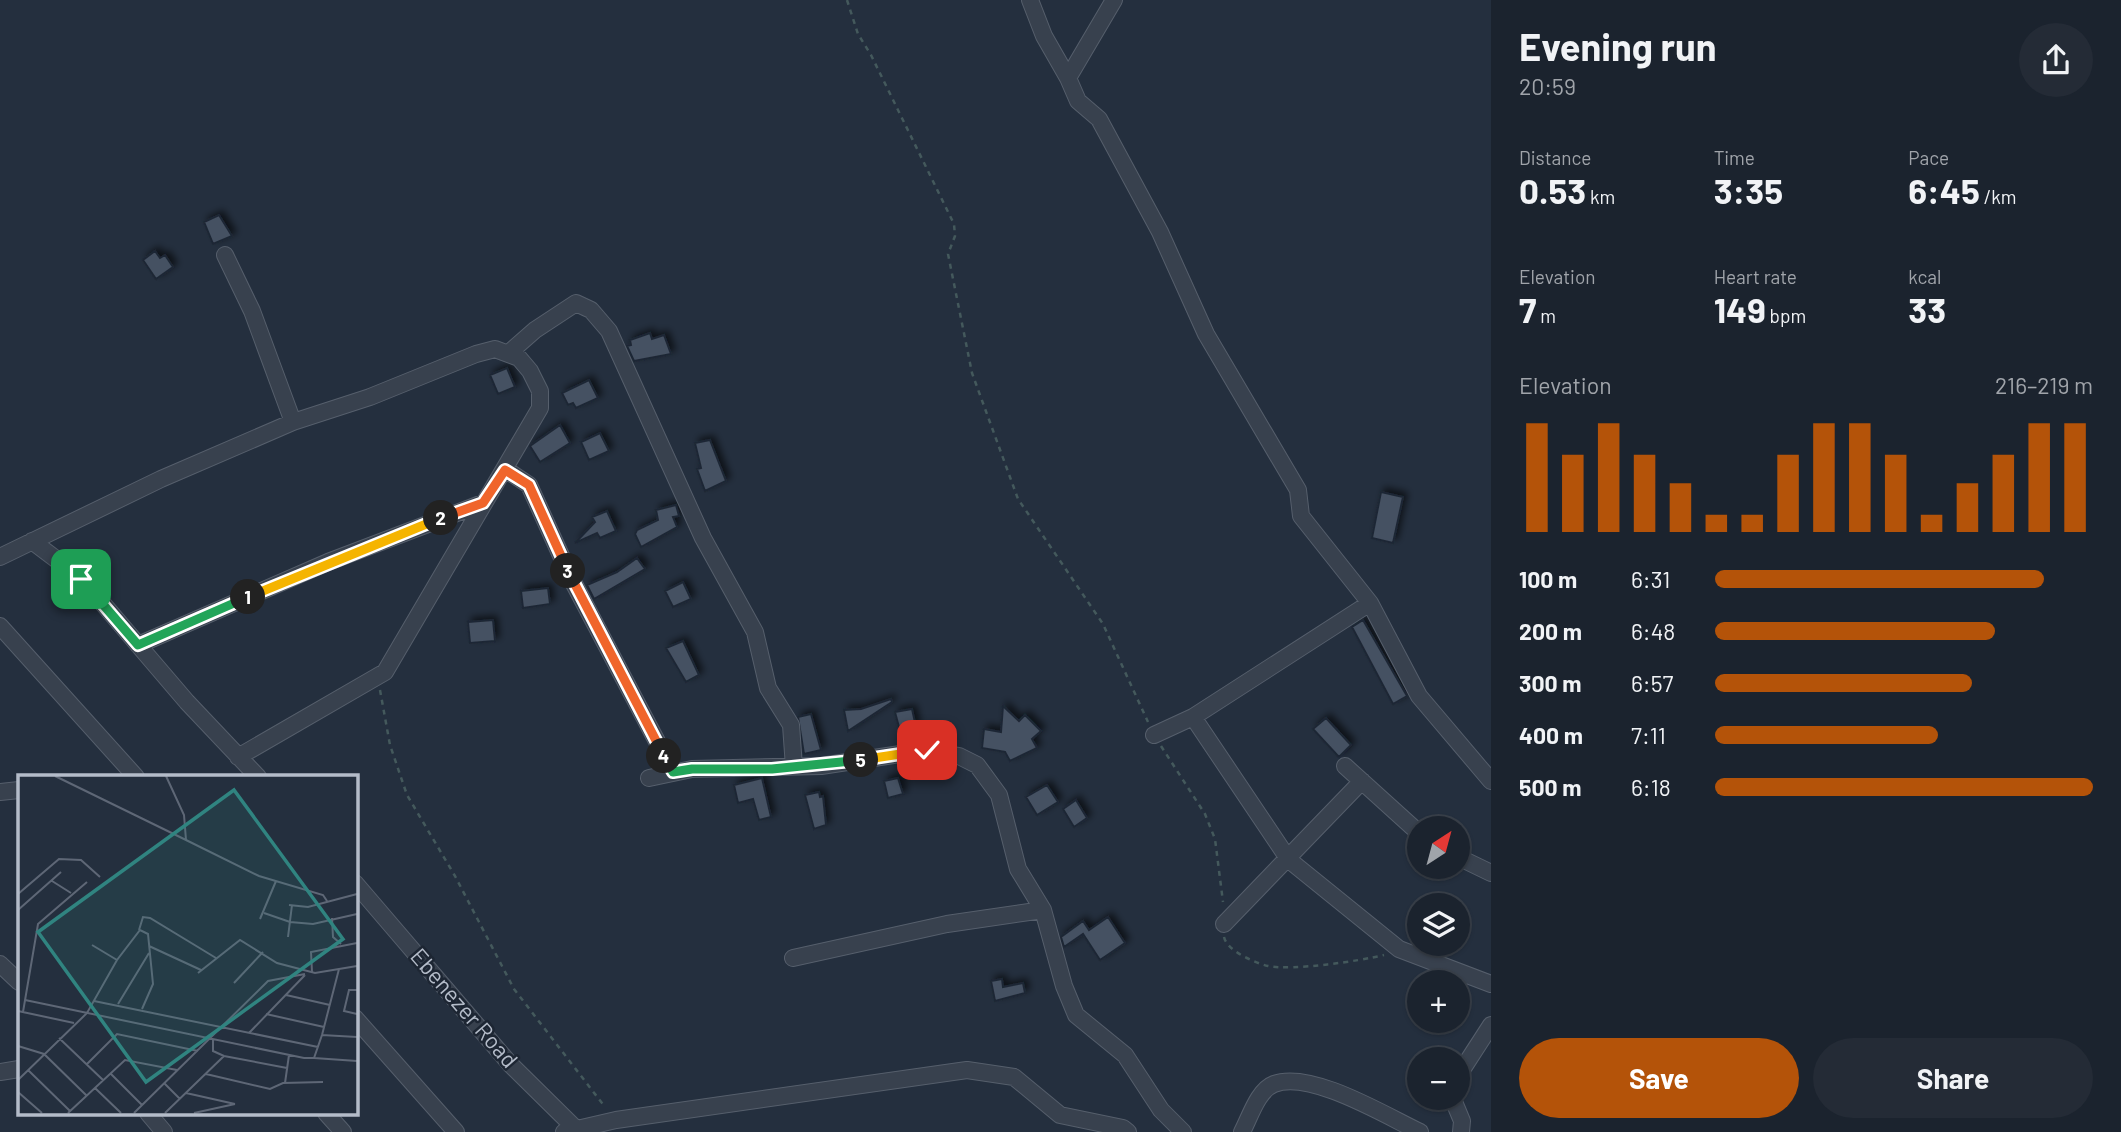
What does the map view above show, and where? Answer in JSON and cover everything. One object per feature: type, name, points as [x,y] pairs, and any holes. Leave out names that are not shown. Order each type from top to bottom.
[{"type":"street","points":[[1030,0],[1044,36],[1078,101],[1099,119],[1160,232],[1206,334],[1298,490],[1301,516],[1370,603],[1419,696],[1491,781]]},
{"type":"street","points":[[1068,78],[1114,0]]},
{"type":"street","points":[[225,255],[252,311],[293,422]]},
{"type":"street","points":[[510,352],[535,330],[576,303],[591,310],[609,331],[703,538],[755,632],[768,688],[791,725],[794,767]]},
{"type":"street","points":[[0,557],[161,479],[293,422],[357,402],[475,354],[495,349],[510,352],[530,371],[540,391],[541,404],[505,470],[379,677],[238,757]]},
{"type":"street","points":[[505,470],[529,485],[572,580],[673,772]]},
{"type":"street","points":[[138,645],[328,562],[483,503]]},
{"type":"street","points":[[32,541],[81,579],[256,775]]},
{"type":"street","points":[[1154,735],[1193,717],[1370,603]]},
{"type":"street","points":[[0,626],[133,775]]},
{"type":"street","points":[[1193,717],[1289,860],[1399,949],[1491,984]]},
{"type":"street","points":[[649,778],[692,769],[821,766],[927,750],[958,756],[977,765],[999,795],[1018,869],[1043,910],[1064,986],[1076,1015],[1125,1055],[1161,1110],[1183,1132]]},
{"type":"street","points":[[1345,766],[1407,822]]},
{"type":"street","points":[[1224,924],[1289,860],[1362,781]]},
{"type":"street","points":[[0,792],[18,790]]},
{"type":"street","points":[[1470,863],[1491,873]]},
{"type":"street","name":"Ebenezer Road","points":[[357,885],[510,1064],[573,1131]]},
{"type":"street","points":[[793,958],[947,924],[1043,910]]},
{"type":"street","points":[[0,964],[18,981]]},
{"type":"street","points":[[357,1020],[456,1132]]},
{"type":"street","points":[[1470,1057],[1491,1024]]},
{"type":"street","points":[[0,1072],[18,1069]]},
{"type":"street","points":[[573,1131],[616,1120],[967,1070],[1014,1077],[1060,1115],[1123,1128],[1128,1132]]},
{"type":"street","points":[[1242,1132],[1263,1092],[1273,1084],[1288,1082],[1325,1088],[1420,1132]]},
{"type":"street","points":[[1457,1110],[1462,1121],[1461,1132]]},
{"type":"street","points":[[149,1114],[164,1132]]},
{"type":"street","points":[[327,1114],[343,1132]]},
{"type":"path","points":[[846,0],[858,34],[954,223],[954,236],[948,254],[972,373],[1018,499],[1102,625],[1154,735],[1205,814],[1215,839],[1227,945],[1270,967],[1365,960],[1399,949]]},
{"type":"path","points":[[379,677],[390,745],[407,795],[456,876],[514,989],[616,1120]]},
{"type":"building","points":[[219,215],[232,236],[213,244],[204,222]]},
{"type":"building","points":[[155,251],[160,258],[165,255],[173,267],[156,279],[143,260]]},
{"type":"building","points":[[650,333],[652,339],[664,335],[671,354],[634,361],[627,346],[631,345],[630,340]]},
{"type":"building","points":[[507,368],[515,387],[498,394],[490,375]]},
{"type":"building","points":[[589,380],[598,398],[576,408],[573,403],[568,405],[562,393]]},
{"type":"building","points":[[560,425],[570,443],[540,462],[530,446]]},
{"type":"building","points":[[600,433],[609,451],[589,460],[581,442]]},
{"type":"building","points":[[710,440],[726,481],[705,491],[697,469],[701,468],[695,443]]},
{"type":"building","points":[[1381,492],[1403,497],[1393,543],[1372,538]]},
{"type":"building","points":[[676,505],[679,516],[673,517],[677,527],[641,547],[635,534],[637,530],[658,520],[656,510]]},
{"type":"building","points":[[607,511],[616,531],[600,538],[597,533],[575,543],[595,522],[592,517]]},
{"type":"building","points":[[637,558],[645,569],[594,599],[587,585],[617,572]]},
{"type":"building","points":[[683,582],[691,599],[673,607],[665,591]]},
{"type":"building","points":[[548,588],[550,604],[523,608],[521,591]]},
{"type":"building","points":[[493,620],[495,641],[470,643],[468,622]]},
{"type":"building","points":[[1363,620],[1407,696],[1393,704],[1352,627]]},
{"type":"building","points":[[683,641],[699,675],[686,682],[666,648]]},
{"type":"building","points":[[891,699],[892,702],[848,731],[844,710],[861,709]]},
{"type":"building","points":[[1003,706],[1019,721],[1025,715],[1041,731],[1032,739],[1037,748],[1010,761],[1005,752],[982,748],[984,729],[1001,732]]},
{"type":"building","points":[[912,709],[916,727],[900,731],[895,712]]},
{"type":"building","points":[[811,714],[821,750],[804,754],[798,717]]},
{"type":"building","points":[[1326,718],[1351,745],[1339,757],[1313,729]]},
{"type":"building","points":[[762,778],[771,817],[759,820],[753,799],[738,803],[734,785]]},
{"type":"building","points":[[898,778],[903,794],[888,798],[884,781]]},
{"type":"building","points":[[1047,785],[1058,802],[1037,815],[1026,797]]},
{"type":"building","points":[[819,792],[820,797],[823,796],[826,825],[814,829],[805,795]]},
{"type":"building","points":[[1076,800],[1087,818],[1074,827],[1063,809]]},
{"type":"building","points":[[1108,917],[1125,943],[1100,960],[1083,934],[1064,947],[1061,937],[1083,921],[1089,930]]},
{"type":"building","points":[[1002,979],[1003,987],[1023,983],[1025,993],[995,1001],[991,981]]},
{"type":"route","points":[[81,579],[138,645],[328,562],[483,503],[505,470],[521,477],[529,485],[572,580],[673,772],[692,769],[754,770],[821,766],[927,750]]}]
